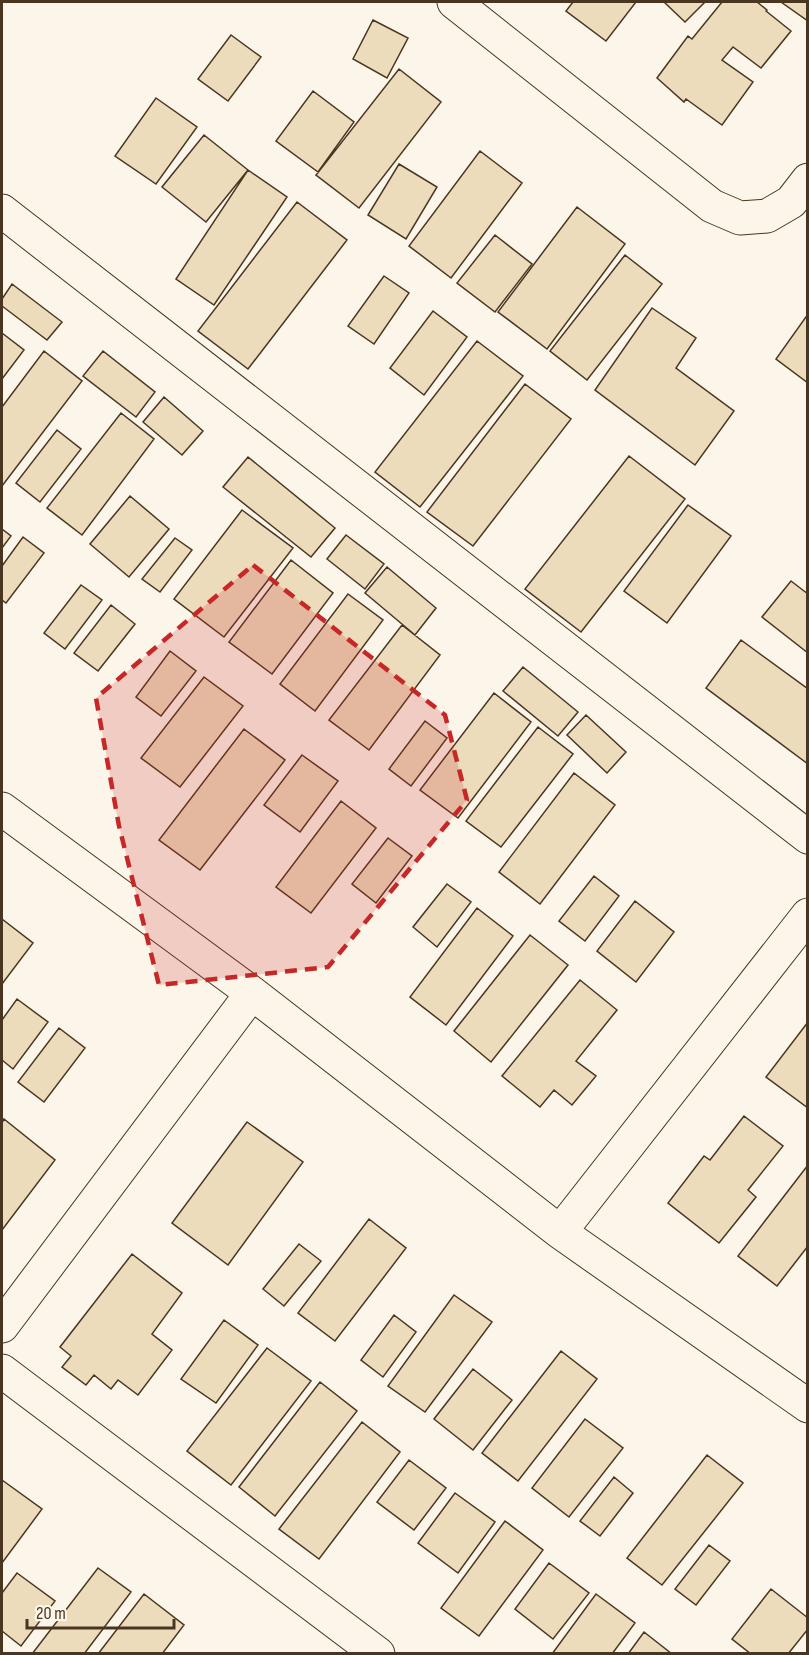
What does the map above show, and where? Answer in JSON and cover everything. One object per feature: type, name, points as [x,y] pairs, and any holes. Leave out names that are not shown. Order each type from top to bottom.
[{"type":"street","points":[[454,2],[712,206],[740,218],[767,216],[791,202],[807,180]]},
{"type":"street","points":[[2,211],[807,837]]},
{"type":"street","points":[[2,809],[252,993],[560,1232],[807,1406]]},
{"type":"street","points":[[560,1232],[807,915]]},
{"type":"street","points":[[2,1326],[252,993]]},
{"type":"street","points":[[2,1371],[378,1653]]},
{"type":"highlighted area","points":[[253,565],[445,715],[467,800],[328,967],[159,985],[119,826],[96,698]]},
{"type":"building","points":[[573,2],[636,2],[606,41],[566,11]]},
{"type":"building","points":[[664,2],[705,2],[685,22]]},
{"type":"building","points":[[722,2],[757,2],[791,31],[761,68],[733,47],[722,60],[753,82],[722,125],[686,99],[684,102],[657,78],[688,36],[692,39]]},
{"type":"building","points":[[781,2],[808,2],[808,21]]},
{"type":"building","points":[[373,20],[408,38],[387,78],[353,59]]},
{"type":"building","points":[[231,35],[261,57],[228,101],[198,79]]},
{"type":"building","points":[[399,69],[441,102],[359,208],[316,175]]},
{"type":"building","points":[[313,91],[354,122],[318,172],[276,141]]},
{"type":"building","points":[[156,98],[197,127],[156,184],[115,156]]},
{"type":"building","points":[[204,135],[248,170],[206,222],[162,187]]},
{"type":"building","points":[[480,151],[522,183],[451,278],[409,246]]},
{"type":"building","points":[[399,164],[437,187],[406,239],[368,215]]},
{"type":"building","points":[[248,170],[287,197],[214,305],[176,279]]},
{"type":"building","points":[[297,202],[347,240],[248,369],[198,331]]},
{"type":"building","points":[[577,207],[625,244],[547,349],[498,312]]},
{"type":"building","points":[[495,235],[532,264],[495,312],[457,283]]},
{"type":"building","points":[[625,255],[662,284],[587,380],[550,351]]},
{"type":"building","points":[[384,276],[409,293],[374,344],[348,326]]},
{"type":"building","points":[[12,284],[62,322],[47,340],[2,306],[2,299]]},
{"type":"building","points":[[652,308],[696,338],[676,368],[734,411],[695,465],[595,390]]},
{"type":"building","points":[[433,311],[467,337],[424,395],[390,368]]},
{"type":"building","points":[[808,314],[808,383],[776,359]]},
{"type":"building","points":[[2,333],[24,350],[2,379]]},
{"type":"building","points":[[477,341],[523,376],[420,507],[375,472]]},
{"type":"building","points":[[44,351],[82,381],[2,486],[2,407]]},
{"type":"building","points":[[103,351],[155,392],[136,417],[83,376]]},
{"type":"building","points":[[525,384],[571,419],[473,546],[427,512]]},
{"type":"building","points":[[164,397],[203,431],[182,455],[143,422]]},
{"type":"building","points":[[121,413],[154,439],[82,535],[47,508]]},
{"type":"building","points":[[57,430],[81,449],[40,502],[16,483]]},
{"type":"building","points":[[629,456],[685,499],[581,632],[525,589]]},
{"type":"building","points":[[248,457],[335,528],[311,557],[223,487]]},
{"type":"building","points":[[130,496],[169,529],[129,577],[90,544]]},
{"type":"building","points":[[688,505],[731,536],[667,623],[624,591]]},
{"type":"building","points":[[242,510],[293,548],[224,637],[174,599]]},
{"type":"building","points":[[2,529],[11,536],[2,548]]},
{"type":"building","points":[[346,535],[384,564],[365,589],[327,559]]},
{"type":"building","points":[[23,537],[44,553],[6,603],[2,600],[2,566]]},
{"type":"building","points":[[175,538],[192,550],[160,592],[142,579]]},
{"type":"building","points":[[291,560],[333,593],[272,674],[229,642]]},
{"type":"building","points":[[387,567],[436,608],[415,635],[365,593]]},
{"type":"building","points":[[791,581],[808,594],[808,653],[762,617]]},
{"type":"building","points":[[81,585],[102,600],[65,649],[44,633]]},
{"type":"building","points":[[348,594],[383,620],[315,711],[280,684]]},
{"type":"building","points":[[111,605],[135,624],[98,671],[74,653]]},
{"type":"building","points":[[402,625],[440,655],[369,750],[329,720]]},
{"type":"building","points":[[741,640],[808,689],[808,764],[706,688]]},
{"type":"building","points":[[170,651],[196,671],[161,716],[136,697]]},
{"type":"building","points":[[523,667],[578,712],[558,736],[503,691]]},
{"type":"building","points":[[204,677],[243,706],[180,787],[141,758]]},
{"type":"building","points":[[494,693],[531,722],[458,818],[420,790]]},
{"type":"building","points":[[586,715],[626,752],[607,773],[567,735]]},
{"type":"building","points":[[425,721],[447,738],[411,786],[389,769]]},
{"type":"building","points":[[538,727],[573,754],[501,847],[466,821]]},
{"type":"building","points":[[244,729],[285,760],[200,870],[159,840]]},
{"type":"building","points":[[302,755],[338,781],[300,832],[264,805]]},
{"type":"building","points":[[574,773],[615,805],[540,904],[499,872]]},
{"type":"building","points":[[341,801],[376,828],[311,913],[276,887]]},
{"type":"building","points":[[388,838],[412,856],[376,903],[352,884]]},
{"type":"building","points":[[594,876],[619,896],[585,941],[559,921]]},
{"type":"building","points":[[447,884],[471,902],[437,947],[413,927]]},
{"type":"building","points":[[635,901],[674,932],[636,982],[597,951]]},
{"type":"building","points":[[477,908],[513,936],[446,1025],[410,997]]},
{"type":"building","points":[[2,919],[33,943],[2,984]]},
{"type":"building","points":[[530,935],[568,965],[491,1062],[454,1031]]},
{"type":"building","points":[[580,980],[617,1010],[576,1061],[596,1076],[572,1105],[554,1090],[540,1107],[502,1076]]},
{"type":"building","points":[[17,999],[48,1022],[13,1069],[2,1060],[2,1020]]},
{"type":"building","points":[[808,1022],[808,1108],[766,1077]]},
{"type":"building","points":[[59,1028],[85,1048],[44,1102],[18,1082]]},
{"type":"building","points":[[744,1116],[783,1146],[748,1190],[756,1197],[719,1243],[668,1203],[704,1156],[710,1160]]},
{"type":"building","points":[[4,1119],[55,1160],[2,1230],[2,1123]]},
{"type":"building","points":[[247,1122],[303,1162],[228,1265],[172,1223]]},
{"type":"building","points":[[808,1165],[808,1246],[777,1286],[738,1256]]},
{"type":"building","points":[[369,1219],[406,1248],[335,1341],[298,1313]]},
{"type":"building","points":[[299,1244],[321,1261],[284,1306],[263,1289]]},
{"type":"building","points":[[132,1254],[182,1293],[152,1334],[172,1350],[138,1395],[118,1380],[111,1389],[94,1375],[86,1385],[62,1367],[71,1356],[60,1347]]},
{"type":"building","points":[[454,1295],[492,1322],[425,1412],[388,1386]]},
{"type":"building","points":[[394,1315],[416,1332],[383,1377],[361,1360]]},
{"type":"building","points":[[224,1320],[258,1345],[216,1403],[181,1379]]},
{"type":"building","points":[[267,1348],[311,1381],[231,1485],[187,1451]]},
{"type":"building","points":[[561,1351],[597,1379],[518,1481],[482,1453]]},
{"type":"building","points":[[473,1369],[512,1400],[473,1450],[434,1419]]},
{"type":"building","points":[[320,1382],[357,1411],[275,1516],[239,1487]]},
{"type":"building","points":[[585,1419],[623,1448],[569,1517],[532,1488]]},
{"type":"building","points":[[362,1422],[400,1452],[319,1559],[279,1529]]},
{"type":"building","points":[[707,1455],[743,1483],[662,1585],[627,1558]]},
{"type":"building","points":[[409,1460],[446,1488],[414,1530],[377,1502]]},
{"type":"building","points":[[614,1477],[633,1493],[600,1536],[580,1521]]},
{"type":"building","points":[[2,1480],[42,1509],[2,1563]]},
{"type":"building","points":[[455,1493],[495,1522],[458,1573],[418,1543]]},
{"type":"building","points":[[505,1521],[543,1550],[479,1636],[441,1608]]},
{"type":"building","points":[[709,1545],[730,1561],[696,1605],[675,1589]]},
{"type":"building","points":[[549,1563],[589,1593],[553,1639],[515,1609]]},
{"type":"building","points":[[98,1568],[131,1592],[84,1654],[32,1654]]},
{"type":"building","points":[[17,1573],[55,1601],[21,1646],[2,1631],[2,1593]]},
{"type":"building","points":[[771,1589],[808,1618],[808,1629],[788,1654],[751,1654],[732,1639]]},
{"type":"building","points":[[144,1594],[184,1625],[162,1654],[98,1654]]},
{"type":"building","points":[[596,1594],[635,1623],[612,1654],[552,1654]]},
{"type":"building","points":[[644,1632],[672,1654],[628,1654]]}]
